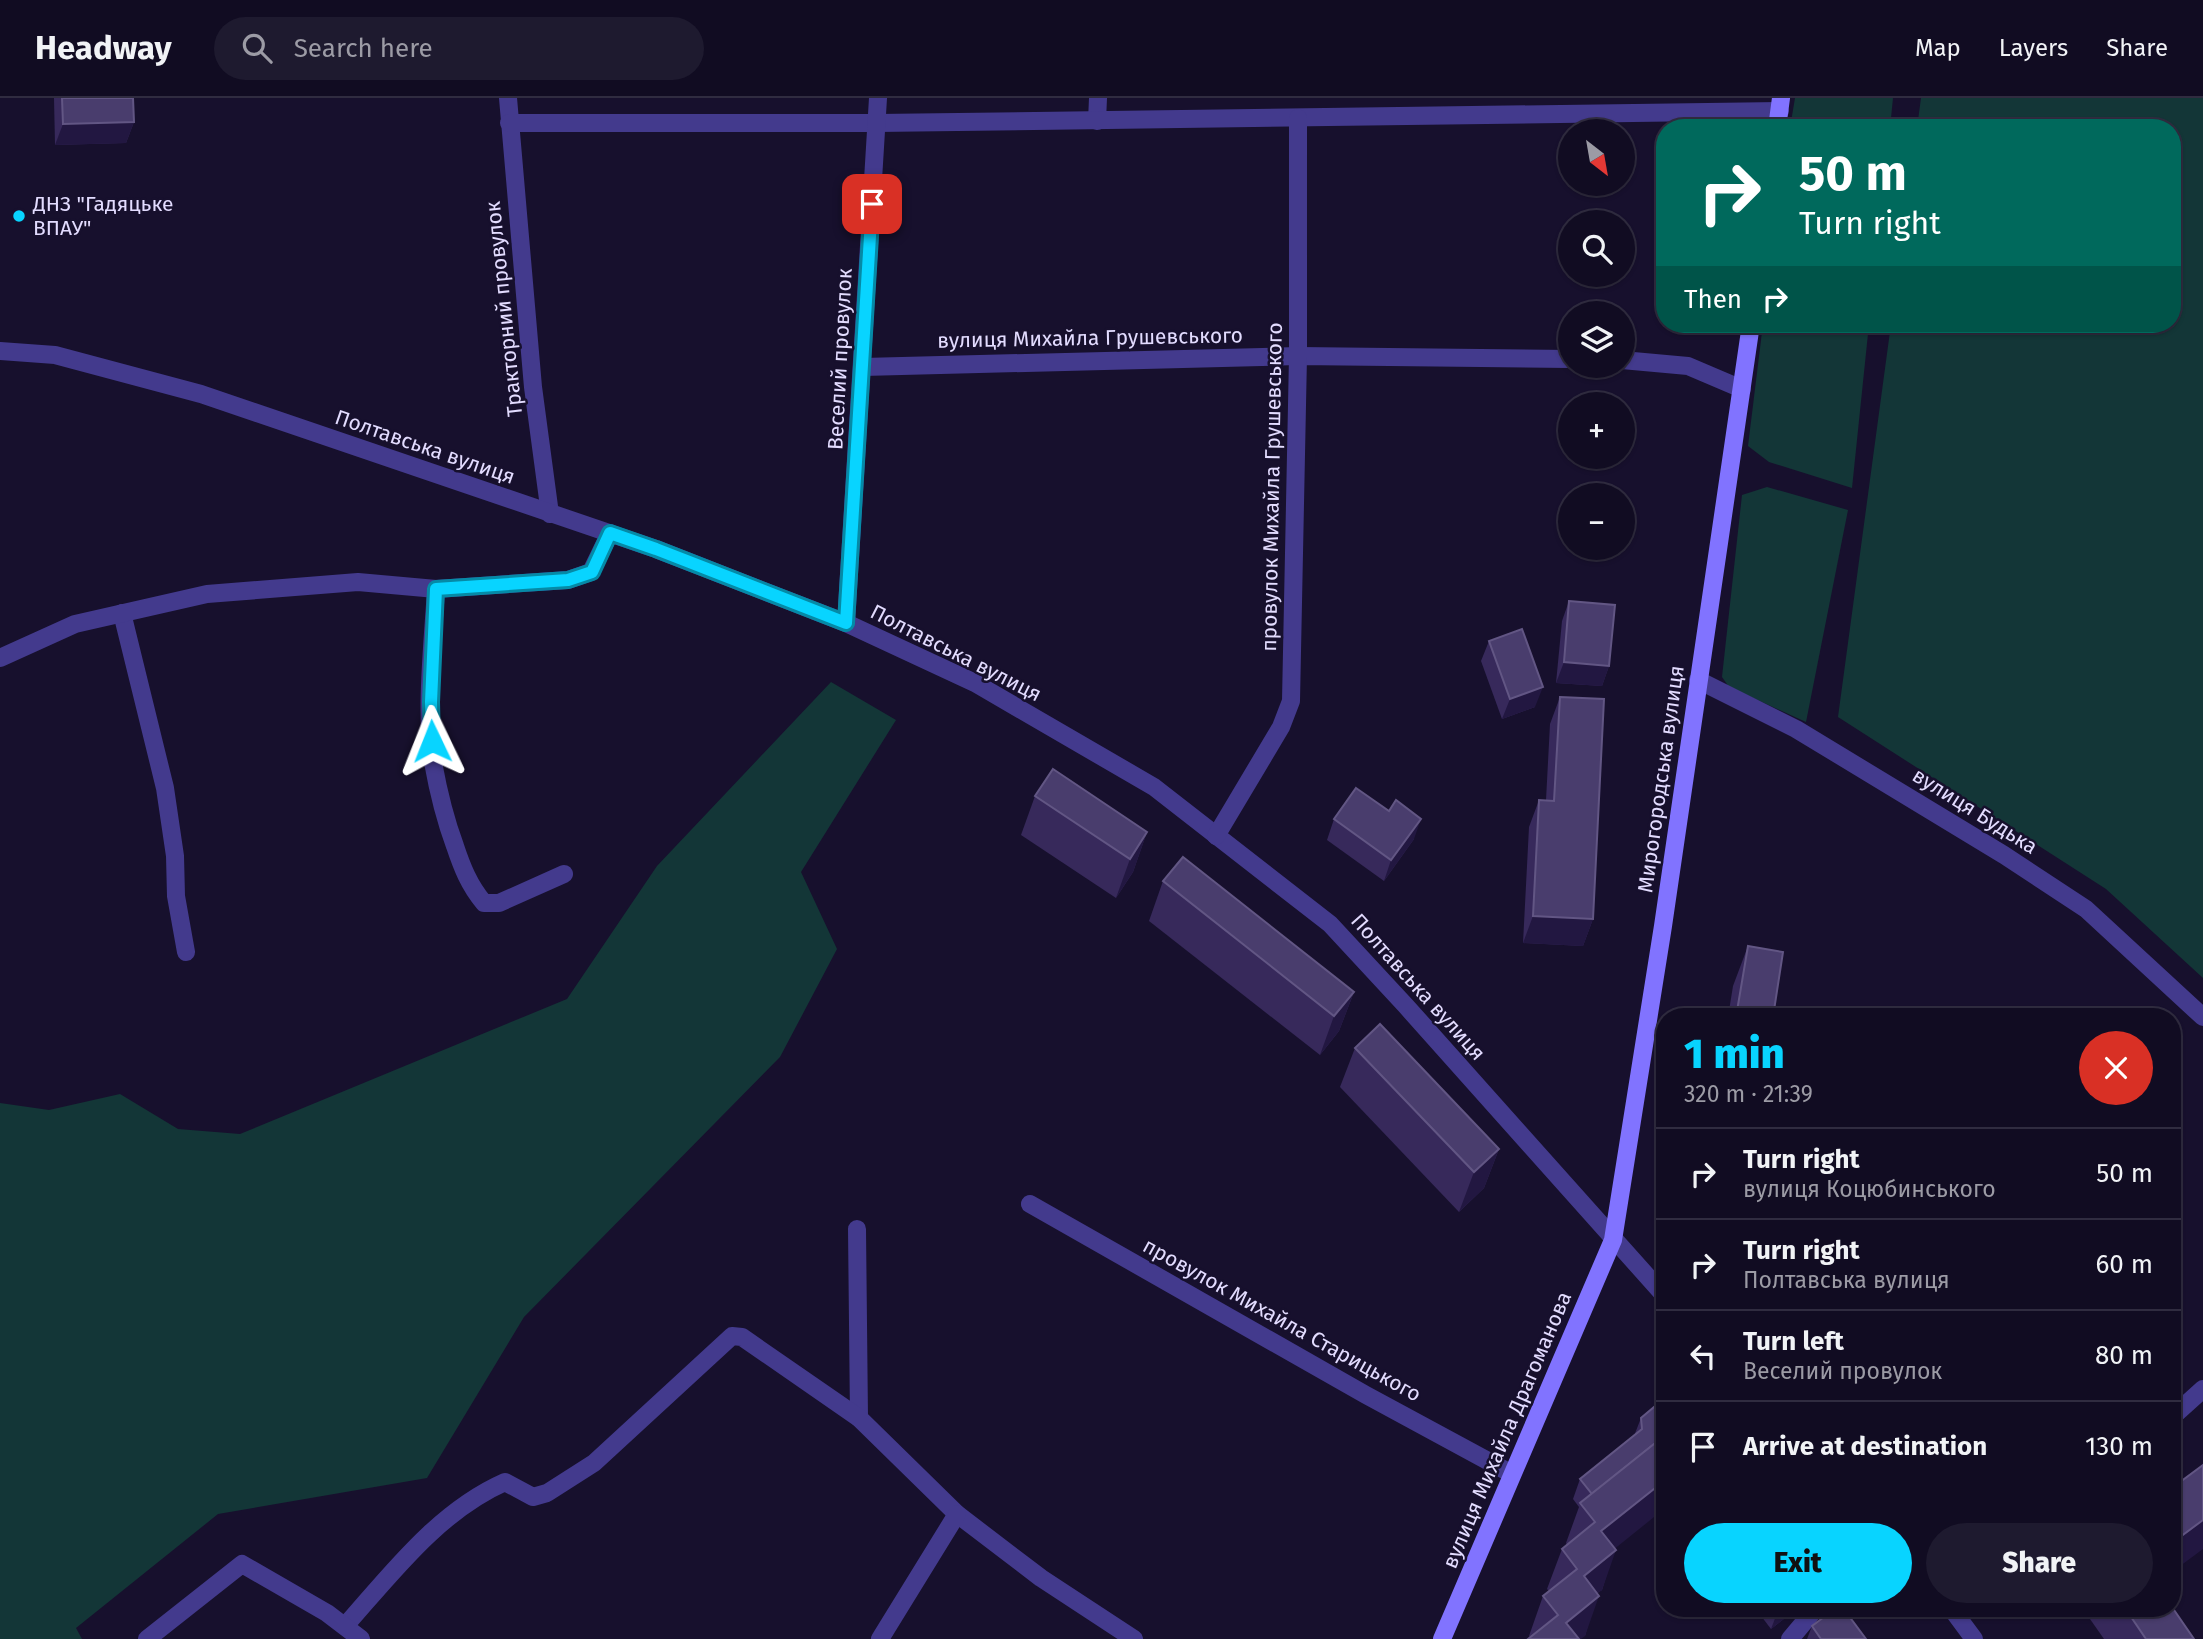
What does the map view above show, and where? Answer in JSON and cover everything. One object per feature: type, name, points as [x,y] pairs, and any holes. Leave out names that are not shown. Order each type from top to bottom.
[{"type":"street","name":"Тракторний провулок","points":[[508,98],[533,387],[550,514]]},
{"type":"street","name":"Веселий провулок","points":[[846,623],[878,98]]},
{"type":"street","points":[[1097,121],[1098,98]]},
{"type":"street","points":[[509,123],[877,123],[1779,112]]},
{"type":"street","name":"провулок Михайла Грушевського","points":[[1216,836],[1281,727],[1292,701],[1298,356],[1298,118]]},
{"type":"street","name":"Мирогородська вулиця","points":[[1613,1240],[1750,333]]},
{"type":"street","name":"Полтавська вулиця","points":[[0,351],[55,355],[201,394],[610,533],[846,623],[975,683],[1154,787],[1330,924],[1656,1287]]},
{"type":"street","name":"вулиця Михайла Грушевського","points":[[863,367],[1298,356],[1558,359]]},
{"type":"street","points":[[1635,360],[1688,366],[1742,389]]},
{"type":"street","points":[[0,658],[75,624],[208,594],[358,582],[436,589],[568,580],[592,572],[610,533]]},
{"type":"street","points":[[436,589],[431,702],[433,761],[449,829],[464,873],[484,903],[499,903],[564,874]]},
{"type":"street","points":[[122,613],[165,789],[175,856],[176,896],[186,952]]},
{"type":"street","name":"вулиця Будька","points":[[1698,680],[1796,729],[2004,855],[2086,909],[2203,1017]]},
{"type":"street","name":"провулок Михайла Старицького","points":[[1030,1204],[1366,1395],[1512,1474]]},
{"type":"street","points":[[857,1229],[859,1418]]},
{"type":"street","name":"вулиця Михайла Драгоманова","points":[[1442,1639],[1613,1240]]},
{"type":"street","points":[[345,1626],[412,1550],[479,1493],[505,1482],[533,1497],[547,1493],[594,1462],[732,1336],[742,1337],[859,1418],[957,1514],[1041,1578],[1134,1639]]},
{"type":"street","points":[[2181,1409],[2203,1389]]},
{"type":"street","points":[[880,1639],[957,1514]]},
{"type":"street","points":[[147,1639],[242,1564],[327,1613],[361,1639]]},
{"type":"street","points":[[1790,1639],[1808,1617]]},
{"type":"street","points":[[1958,1617],[1974,1639]]},
{"type":"green space","points":[[1795,98],[1893,98],[1891,119],[1792,119]]},
{"type":"green space","points":[[1921,98],[2203,98],[2203,978],[2106,889],[1838,717],[1890,333],[2181,333],[2181,119],[1918,119]]},
{"type":"green space","points":[[1762,333],[1868,333],[1852,488],[1769,462],[1748,446]]},
{"type":"green space","points":[[1767,487],[1848,510],[1806,722],[1729,687],[1722,677],[1742,495]]},
{"type":"green space","points":[[831,682],[896,720],[801,872],[837,949],[780,1057],[524,1317],[427,1478],[218,1514],[76,1628],[82,1639],[0,1639],[0,1103],[49,1110],[120,1094],[178,1129],[240,1134],[567,999],[657,866]]},
{"type":"building","points":[[62,98],[133,98],[134,122],[63,124]]},
{"type":"building","points":[[1569,601],[1615,605],[1609,666],[1564,662]]},
{"type":"building","points":[[1522,629],[1543,687],[1510,699],[1489,641]]},
{"type":"building","points":[[1560,697],[1604,699],[1593,919],[1533,916],[1539,800],[1554,801]]},
{"type":"building","points":[[1053,769],[1147,832],[1130,859],[1035,796]]},
{"type":"building","points":[[1356,788],[1389,811],[1396,800],[1421,819],[1391,860],[1334,819]]},
{"type":"building","points":[[1183,857],[1354,992],[1334,1016],[1163,881]]},
{"type":"building","points":[[1748,946],[1783,952],[1774,1008],[1738,1008]]},
{"type":"building","points":[[1380,1024],[1499,1149],[1474,1172],[1355,1048]]},
{"type":"building","points":[[1656,1405],[1656,1442],[1592,1494],[1580,1479],[1642,1429],[1641,1418]]},
{"type":"building","points":[[1656,1442],[1656,1487],[1601,1531],[1616,1550],[1584,1576],[1599,1596],[1566,1623],[1579,1639],[1528,1639],[1558,1615],[1543,1596],[1577,1569],[1562,1549],[1595,1522],[1580,1503]]},
{"type":"building","points":[[2203,1465],[2203,1520],[2181,1536],[2181,1481]]},
{"type":"building","points":[[1824,1617],[1850,1617],[1866,1639],[1821,1639],[1812,1626]]},
{"type":"building","points":[[2131,1617],[2179,1617],[2194,1639],[2146,1639]]},
{"type":"place","name":"ДНЗ \"Гадяцьке ВПАУ\"","points":[[19,216]]},
{"type":"route","points":[[432,741],[436,589],[568,580],[592,572],[610,533],[846,623],[872,204]]}]
